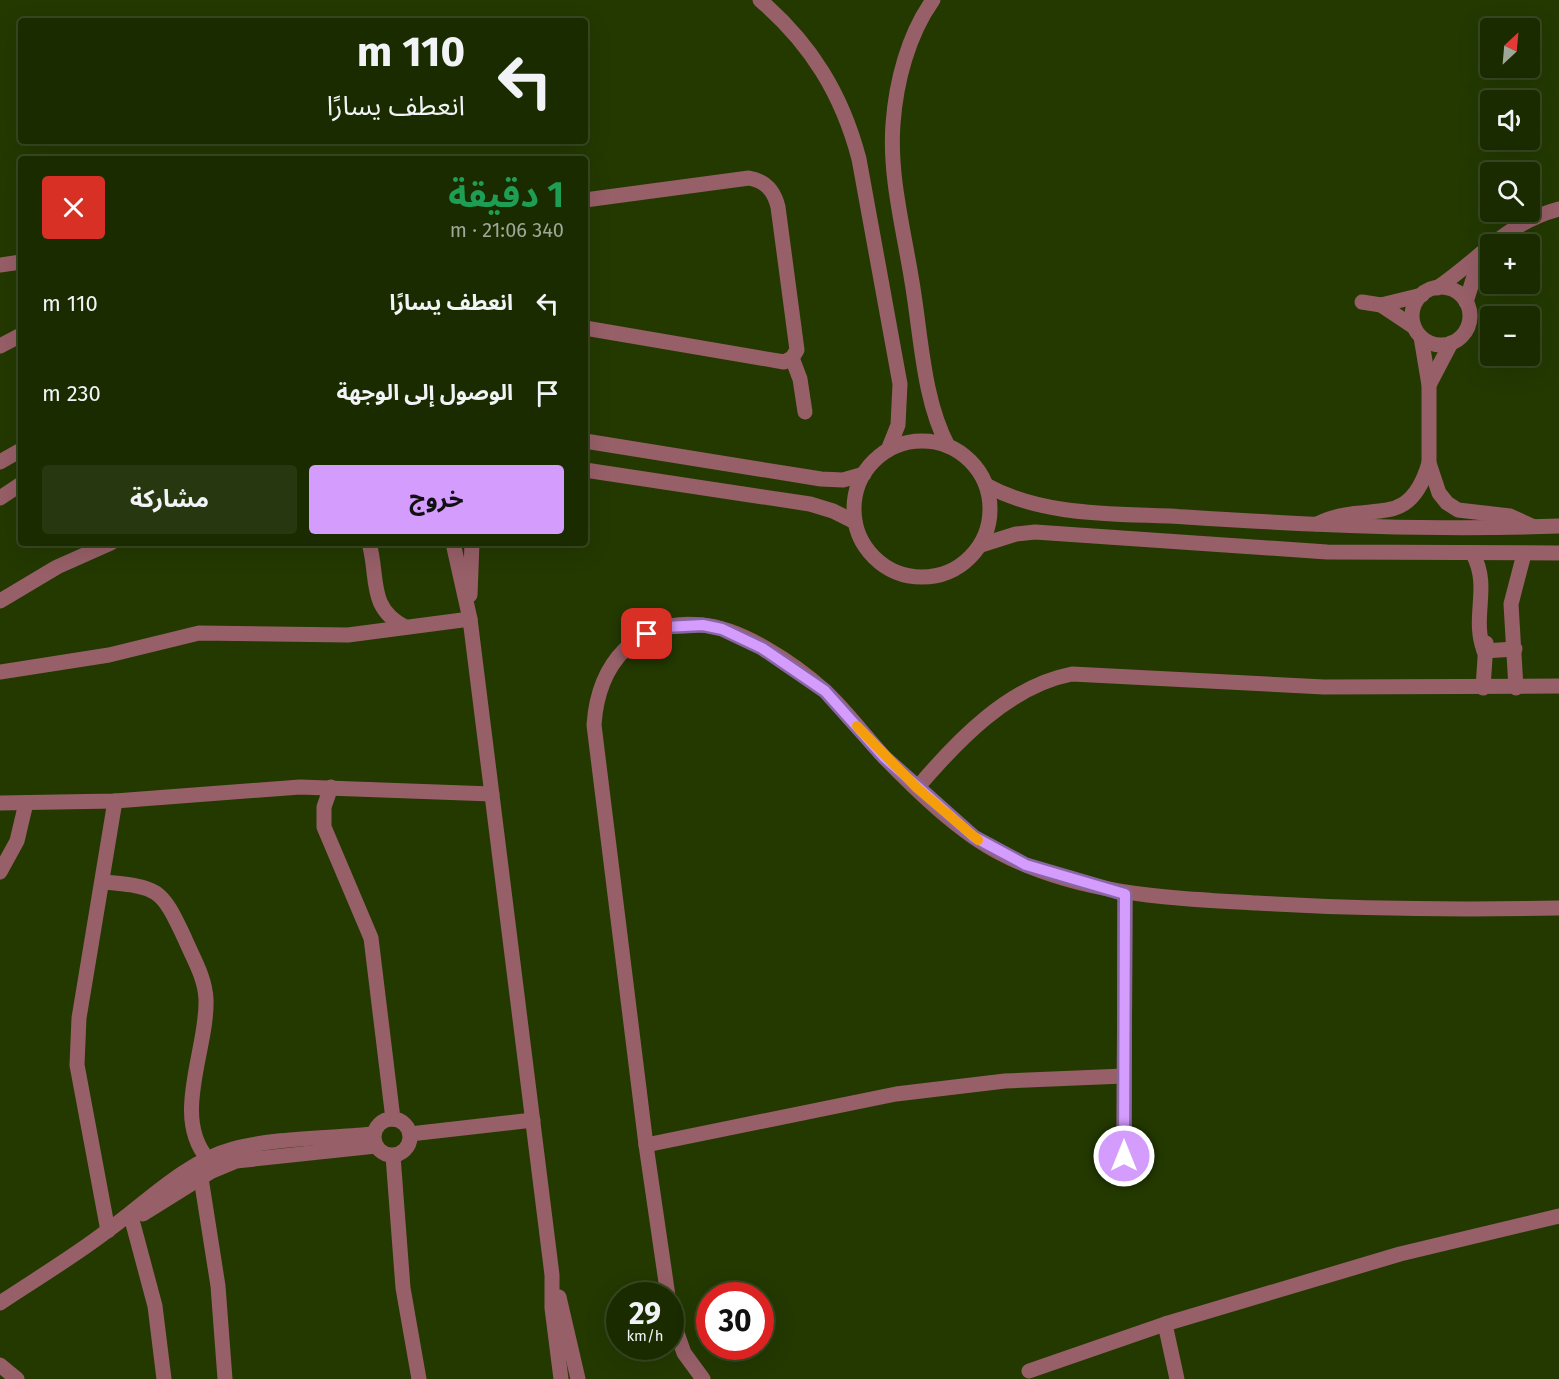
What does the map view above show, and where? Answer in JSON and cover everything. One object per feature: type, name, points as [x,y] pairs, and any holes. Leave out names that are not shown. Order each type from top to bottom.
[{"type":"street","points":[[760,0],[783,20],[823,70],[851,128],[859,159],[900,384],[898,425],[888,450],[864,474],[855,497],[855,522],[860,536],[877,560],[903,575],[933,577],[961,566],[981,545],[990,522],[991,509],[986,485],[971,462],[948,446],[912,442],[888,450]]},
{"type":"street","points":[[933,0],[911,43],[898,83],[892,125],[893,168],[933,408],[948,446]]},
{"type":"street","points":[[588,200],[749,178],[765,184],[776,198],[797,345],[792,358],[800,379],[805,412]]},
{"type":"street","points":[[1504,234],[1515,226],[1559,209]]},
{"type":"street","points":[[1362,302],[1381,305],[1422,296],[1437,288],[1480,252]]},
{"type":"street","points":[[1429,385],[1451,343],[1467,329],[1470,316],[1466,302],[1471,280],[1480,259]]},
{"type":"street","points":[[0,265],[18,262]]},
{"type":"street","points":[[1437,288],[1456,292],[1466,302]]},
{"type":"street","points":[[1422,296],[1414,307],[1429,385],[1429,463],[1438,493],[1452,507],[1465,512],[1510,516],[1534,527]]},
{"type":"street","points":[[1381,305],[1438,345],[1451,343]]},
{"type":"street","points":[[588,329],[784,362],[792,358]]},
{"type":"street","points":[[0,346],[18,337]]},
{"type":"street","points":[[588,441],[821,479],[843,480],[864,474]]},
{"type":"street","points":[[0,462],[18,452]]},
{"type":"street","points":[[1314,525],[1347,513],[1390,511],[1406,504],[1416,495],[1429,463]]},
{"type":"street","points":[[588,470],[810,504],[833,511],[855,522]]},
{"type":"street","points":[[986,485],[1017,500],[1051,508],[1314,525],[1424,529],[1559,526]]},
{"type":"street","points":[[0,498],[18,486]]},
{"type":"street","points":[[981,545],[998,538],[1035,532],[1261,549],[1405,554],[1559,553]]},
{"type":"street","points":[[0,601],[57,567],[104,546]]},
{"type":"street","points":[[369,546],[378,599],[386,613],[405,627]]},
{"type":"street","points":[[454,546],[470,619],[534,1120],[552,1275],[552,1308],[561,1379]]},
{"type":"street","points":[[470,619],[472,546]]},
{"type":"street","points":[[1473,554],[1481,572],[1483,591],[1479,602],[1478,635],[1484,651],[1483,688]]},
{"type":"street","points":[[1516,687],[1515,649],[1510,627],[1511,600],[1516,590],[1524,554]]},
{"type":"street","points":[[0,672],[100,657],[199,633],[329,636],[470,619]]},
{"type":"street","points":[[666,1282],[646,1145],[594,726],[598,696],[616,657],[630,644],[665,627],[703,625],[740,636],[784,661],[825,691],[884,757],[974,837],[999,853],[1054,875],[1125,894],[1358,907],[1559,908]]},
{"type":"street","points":[[1484,651],[1515,649]]},
{"type":"street","points":[[917,788],[958,744],[1005,705],[1043,682],[1072,674],[1324,687],[1559,686]]},
{"type":"street","points":[[0,803],[115,801],[270,787],[331,787],[492,794]]},
{"type":"street","points":[[331,787],[324,807],[324,827],[371,938],[393,1119]]},
{"type":"street","points":[[108,1231],[76,1049],[79,1018],[115,801]]},
{"type":"street","points":[[0,872],[17,841],[26,803]]},
{"type":"street","points":[[103,882],[143,886],[163,897],[171,909],[200,972],[205,990],[206,1009],[190,1118],[195,1140],[208,1159]]},
{"type":"street","points":[[1124,1156],[1125,894]]},
{"type":"street","points":[[646,1145],[896,1095],[1005,1081],[1124,1076]]},
{"type":"street","points":[[393,1119],[404,1124],[410,1134],[408,1146],[393,1156],[383,1153],[375,1140],[381,1123],[393,1119]]},
{"type":"street","points":[[410,1134],[534,1120]]},
{"type":"street","points":[[0,1303],[108,1231],[137,1206],[208,1159],[245,1146],[375,1140]]},
{"type":"street","points":[[108,1231],[132,1220],[223,1166],[248,1159],[375,1140]]},
{"type":"street","points":[[393,1156],[403,1288],[419,1379]]},
{"type":"street","points":[[201,1178],[218,1286],[225,1379]]},
{"type":"street","points":[[1029,1371],[1165,1324],[1400,1254],[1559,1216]]},
{"type":"street","points":[[132,1220],[155,1305],[164,1379]]},
{"type":"street","points":[[552,1275],[578,1379]]},
{"type":"street","points":[[1165,1324],[1177,1379]]},
{"type":"street","points":[[684,1353],[703,1379]]},
{"type":"street","points":[[0,1365],[17,1379]]},
{"type":"slow traffic","points":[[857,726],[884,757],[978,840]]},
{"type":"route","points":[[647,634],[665,627],[684,624],[722,629],[740,636],[784,661],[825,691],[884,757],[974,837],[999,853],[1026,865],[1125,894],[1124,1156]]}]
